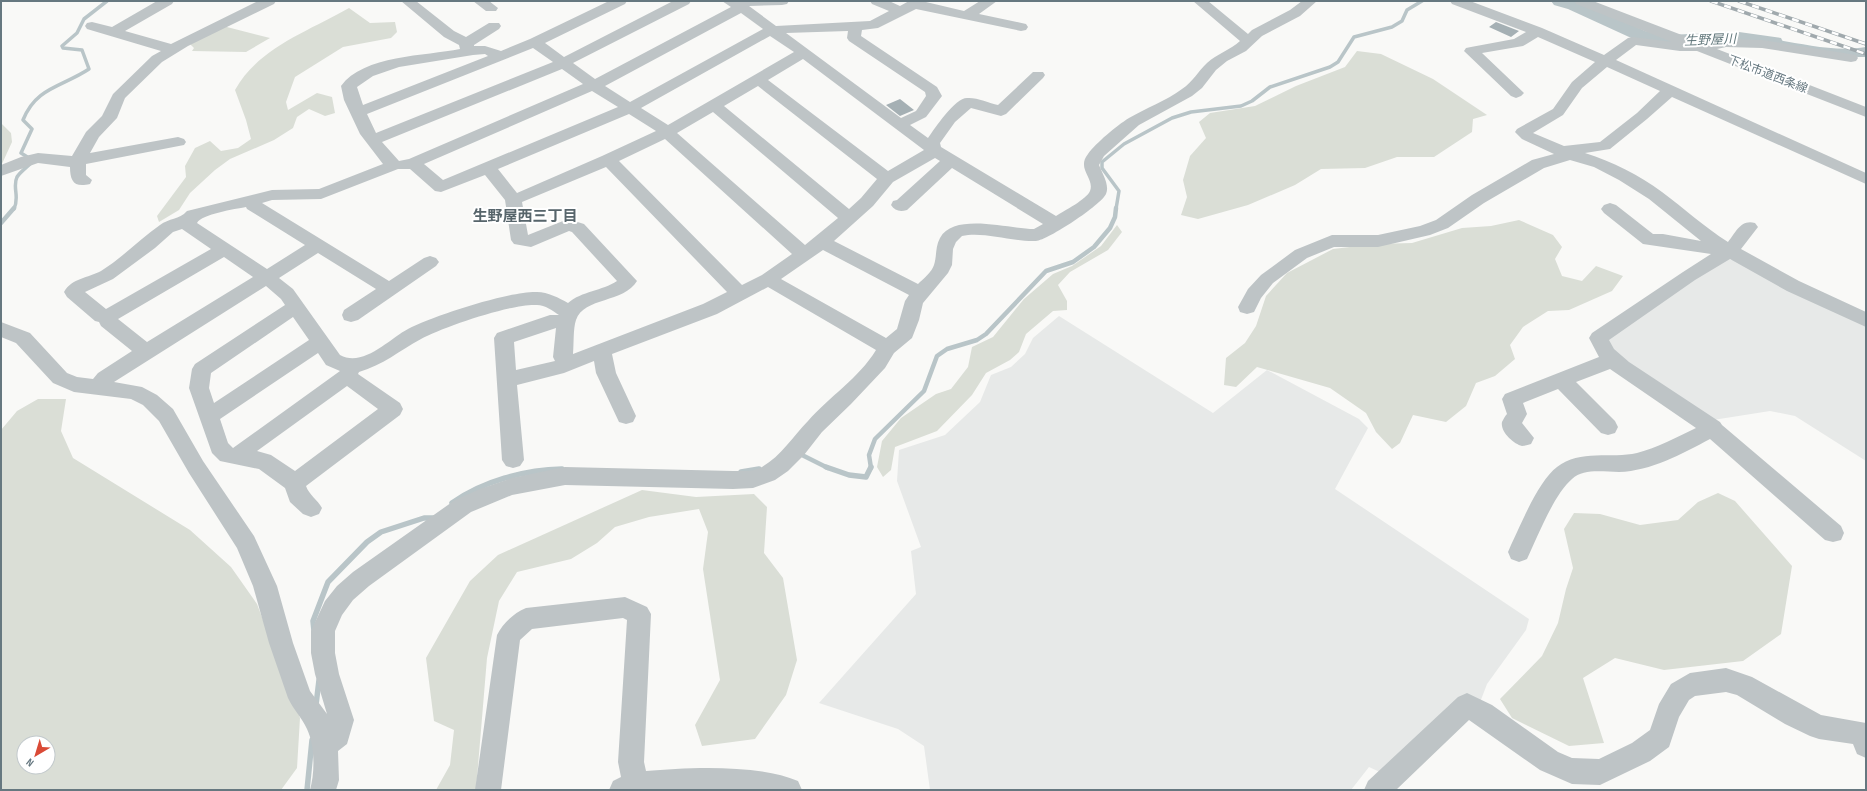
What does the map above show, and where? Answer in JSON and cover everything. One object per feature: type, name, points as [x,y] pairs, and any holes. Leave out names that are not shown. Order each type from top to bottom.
[{"type":"street","points":[[114,32],[167,1]]},
{"type":"street","points":[[84,180],[78,177],[79,157],[92,135],[109,118],[118,97],[148,67],[172,49],[269,1]]},
{"type":"street","points":[[408,1],[467,47]]},
{"type":"street","points":[[373,140],[563,63],[684,1]]},
{"type":"street","points":[[224,249],[107,317],[102,316],[73,292],[82,286],[107,275],[149,244],[167,228],[188,220],[194,215],[272,195],[321,194],[394,165],[405,165],[412,163],[593,85],[740,3],[782,1]]},
{"type":"street","points":[[877,1],[901,11]]},
{"type":"street","points":[[965,16],[990,1]]},
{"type":"street","points":[[1200,1],[1243,37],[1249,40]]},
{"type":"street","points":[[325,746],[338,735],[341,720],[327,674],[323,652],[323,631],[333,608],[345,593],[361,579],[463,506],[512,486],[539,479],[565,476],[733,480],[753,479],[767,474],[781,465],[797,449],[815,426],[844,399],[878,363],[888,348],[905,333],[910,320],[914,301],[939,273],[943,265],[944,249],[948,239],[957,231],[976,229],[1037,235],[1056,224],[1091,200],[1098,193],[1099,186],[1091,165],[1093,158],[1098,152],[1133,122],[1187,93],[1197,85],[1211,67],[1222,58],[1241,48],[1249,40],[1310,1]]},
{"type":"street","points":[[1457,1],[1537,31],[1866,179]]},
{"type":"street","name":"下松市道西条線","points":[[1581,1],[1866,112]]},
{"type":"street","points":[[359,112],[535,42],[614,2]]},
{"type":"street","points":[[740,3],[772,30],[934,150],[1056,224]]},
{"type":"street","points":[[412,163],[441,187],[630,108],[772,30],[873,25],[917,3],[965,16],[1021,27]]},
{"type":"street","points":[[92,26],[172,49]]},
{"type":"street","points":[[467,47],[494,26]]},
{"type":"street","points":[[855,27],[854,38],[932,90],[934,96],[920,114],[900,124]]},
{"type":"street","points":[[1516,93],[1471,51],[1518,43],[1537,31]]},
{"type":"street","points":[[1851,58],[1805,52],[1762,44],[1726,43],[1680,47],[1639,41],[1633,42],[1605,61],[1577,85],[1558,112],[1523,132],[1528,136],[1567,154],[1600,163],[1625,176],[1655,195],[1705,235],[1730,251],[1793,286],[1866,320]]},
{"type":"street","points":[[535,42],[593,85],[667,132],[805,255]]},
{"type":"street","points":[[394,165],[387,160],[361,119],[352,100],[349,86],[352,80],[383,67],[467,47],[484,50],[499,56]]},
{"type":"street","points":[[512,199],[524,196],[608,160],[667,132],[803,53]]},
{"type":"street","points":[[934,150],[932,143],[950,119],[968,102],[1001,111],[1038,75]]},
{"type":"street","points":[[758,79],[887,178]]},
{"type":"street","points":[[1247,307],[1254,294],[1267,279],[1301,254],[1332,241],[1378,240],[1424,231],[1442,224],[1478,199],[1538,164],[1567,154],[1568,150],[1604,146],[1642,116],[1670,90]]},
{"type":"street","points":[[714,105],[844,214],[850,217]]},
{"type":"street","points":[[1,171],[25,161],[43,158],[68,163],[102,155],[178,142]]},
{"type":"street","points":[[507,380],[557,368],[710,309],[768,279],[822,242],[867,202],[887,178],[926,157],[934,150]]},
{"type":"street","points":[[608,160],[740,294]]},
{"type":"street","points":[[899,205],[901,206],[950,161]]},
{"type":"street","points":[[488,168],[512,199],[520,240],[531,241],[568,226],[578,228],[628,281],[622,288],[579,304],[568,316],[504,338],[513,460]]},
{"type":"street","points":[[250,200],[253,205],[390,289]]},
{"type":"street","points":[[1610,209],[1649,240],[1663,240],[1730,251]]},
{"type":"street","points":[[188,220],[188,225],[266,277],[287,294],[333,360],[349,371],[393,409],[294,483]]},
{"type":"street","points":[[1749,227],[1730,251],[1688,276],[1599,338],[1601,348],[1612,360],[1690,411],[1713,428],[1833,533]]},
{"type":"street","points":[[822,242],[920,293]]},
{"type":"street","points":[[98,386],[105,378],[318,245]]},
{"type":"street","points":[[351,315],[430,262]]},
{"type":"street","points":[[768,279],[888,348]]},
{"type":"street","points":[[239,456],[250,444],[349,371],[378,357],[416,333],[436,324],[521,299],[536,297],[548,300],[568,316]]},
{"type":"street","points":[[297,307],[288,311],[202,369],[199,388],[219,447],[227,455],[264,461],[294,483],[298,496],[311,508]]},
{"type":"street","points":[[568,316],[563,356],[571,362]]},
{"type":"street","points":[[107,317],[108,321],[146,352]]},
{"type":"street","points":[[1,329],[23,338],[34,348],[48,366],[60,378],[74,384],[136,392],[150,400],[166,415],[196,467],[246,543],[264,586],[281,643],[300,698],[318,723],[325,746],[326,780],[323,790]]},
{"type":"street","points":[[209,415],[219,410],[309,349],[321,343]]},
{"type":"street","points":[[601,350],[606,373],[626,416]]},
{"type":"street","points":[[1524,438],[1513,428],[1512,423],[1517,414],[1512,399],[1562,381],[1612,360]]},
{"type":"street","points":[[1562,381],[1608,427]]},
{"type":"street","points":[[1519,552],[1551,491],[1563,474],[1574,467],[1586,463],[1636,462],[1669,450],[1713,428]]},
{"type":"street","points":[[488,790],[509,635],[526,619],[625,607],[639,614],[629,788],[668,782],[718,782],[775,787],[789,790]]},
{"type":"street","points":[[1377,790],[1467,705],[1483,714],[1549,761],[1572,771],[1600,772],[1641,752],[1660,738],[1668,713],[1680,692],[1685,688],[1690,685],[1726,680],[1744,685],[1794,715],[1819,727],[1861,733],[1866,745]]},
{"type":"shaded area","points":[[349,8],[370,23],[395,22],[397,32],[391,38],[343,47],[295,77],[286,102],[288,110],[317,93],[332,97],[335,113],[325,116],[309,109],[297,117],[293,128],[274,140],[230,159],[215,170],[190,193],[179,210],[159,222],[157,216],[186,177],[185,166],[195,148],[210,141],[221,151],[238,148],[251,139],[235,90],[245,75],[257,63],[286,42]]},
{"type":"shaded area","points":[[223,26],[270,38],[246,52],[192,51],[194,48],[188,42]]},
{"type":"shaded area","points":[[1757,37],[1825,48],[1839,49],[1866,47],[1866,57],[1739,38]]},
{"type":"shaded area","points":[[1357,51],[1381,54],[1433,79],[1487,115],[1473,119],[1472,132],[1434,157],[1397,157],[1365,168],[1321,169],[1295,185],[1248,205],[1198,219],[1181,215],[1187,197],[1183,180],[1190,156],[1206,138],[1199,122],[1210,113],[1255,106],[1296,86],[1345,67]]},
{"type":"shaded area","points":[[1,123],[11,133],[12,142],[1,166]]},
{"type":"shaded area","points":[[1519,220],[1553,235],[1562,247],[1555,259],[1562,276],[1582,281],[1596,266],[1623,276],[1612,291],[1569,310],[1548,311],[1523,327],[1510,345],[1515,359],[1495,376],[1476,383],[1466,406],[1446,422],[1413,415],[1400,443],[1392,449],[1376,432],[1366,413],[1330,388],[1257,367],[1236,387],[1224,385],[1226,358],[1245,343],[1256,326],[1266,296],[1287,273],[1333,249],[1375,244],[1412,243],[1462,228],[1491,226]]},
{"type":"shaded area","points":[[1117,225],[1122,232],[1108,250],[1070,272],[1058,285],[1067,301],[1067,310],[1053,311],[1026,334],[1019,352],[1010,360],[986,373],[972,395],[937,431],[895,447],[891,470],[883,477],[877,467],[882,441],[901,418],[936,394],[951,389],[968,367],[972,347],[993,337],[1024,299],[1053,274],[1072,266],[1101,246]]},
{"type":"shaded area","points":[[1725,258],[1738,261],[1866,326],[1866,461],[1795,416],[1770,411],[1713,420],[1611,355],[1606,338]]},
{"type":"shaded area","points":[[1059,316],[1213,413],[1267,370],[1359,419],[1368,428],[1335,489],[1529,619],[1526,630],[1487,684],[1479,705],[1382,773],[1369,767],[1351,790],[930,790],[924,746],[898,729],[819,703],[916,594],[911,551],[921,547],[897,481],[899,450],[945,435],[980,402],[991,375],[1011,367],[1025,354],[1033,338]]},
{"type":"shaded area","points":[[38,399],[66,399],[61,431],[73,458],[190,530],[231,567],[257,604],[300,718],[297,768],[281,790],[1,790],[1,430],[17,411]]},
{"type":"shaded area","points":[[642,490],[696,497],[754,494],[767,507],[764,553],[783,578],[797,660],[786,695],[755,739],[702,746],[695,725],[720,680],[703,569],[708,532],[699,509],[649,517],[615,527],[597,543],[571,559],[517,572],[499,601],[487,658],[476,790],[436,790],[450,765],[454,730],[434,721],[426,658],[470,581],[498,555]]},
{"type":"shaded area","points":[[1718,493],[1735,501],[1792,566],[1781,634],[1743,661],[1664,670],[1615,658],[1583,678],[1604,743],[1569,746],[1512,718],[1500,699],[1542,656],[1558,623],[1566,589],[1573,568],[1564,529],[1574,513],[1600,514],[1640,525],[1678,520],[1698,502]]},
{"type":"building","points":[[1496,22],[1519,31],[1511,37],[1489,27]]},
{"type":"building","points":[[900,99],[914,110],[900,116],[886,105]]},
{"type":"waterway","points":[[29,158],[21,153],[32,129],[23,120],[28,109],[42,94],[89,69],[82,50],[63,48],[62,46],[77,33],[84,19],[107,1]]},
{"type":"waterway","points":[[1116,209],[1119,191],[1102,168],[1102,162],[1124,144],[1172,118],[1191,112],[1241,106],[1252,101],[1270,87],[1330,67],[1338,62],[1354,37],[1392,27],[1402,21],[1407,10],[1422,1]]},
{"type":"waterway","name":"生野屋川","points":[[1560,1],[1574,5],[1640,36],[1666,41],[1739,38],[1774,42]]},
{"type":"waterway","points":[[14,209],[16,205],[15,185],[17,177],[31,163]]},
{"type":"waterway","points":[[1,223],[14,208]]},
{"type":"waterway","points":[[871,467],[869,455],[875,439],[924,391],[937,356],[947,349],[977,340],[986,334],[1046,271],[1073,262],[1094,247],[1110,228],[1115,217],[1116,208]]},
{"type":"waterway","points":[[800,454],[826,467]]},
{"type":"waterway","points":[[826,467],[849,475],[866,477],[871,467]]},
{"type":"waterway","points":[[452,503],[464,495],[504,478],[519,474],[562,469]]},
{"type":"waterway","points":[[741,472],[759,469]]},
{"type":"waterway","points":[[314,631],[313,621],[328,582],[367,542],[381,532],[424,518],[434,518]]},
{"type":"waterway","points":[[316,705],[319,680]]},
{"type":"waterway","points":[[307,790],[312,740]]},
{"type":"railway","points":[[1711,1],[1866,54]]},
{"type":"railway","points":[[1739,1],[1866,44]]},
{"type":"district","name":"生野屋西三丁目","points":[[525,216]]}]
